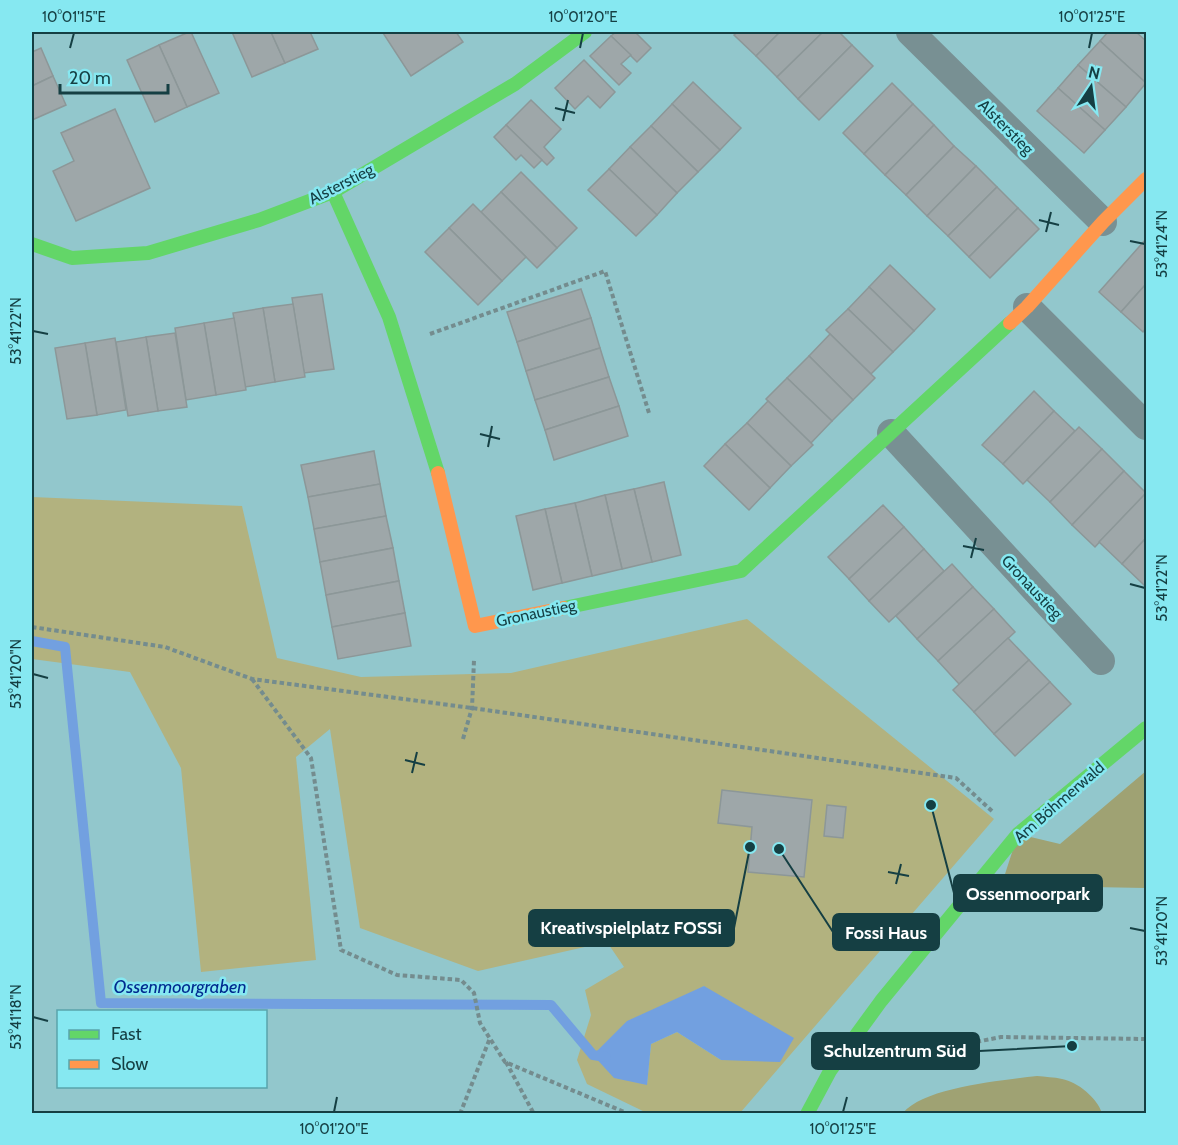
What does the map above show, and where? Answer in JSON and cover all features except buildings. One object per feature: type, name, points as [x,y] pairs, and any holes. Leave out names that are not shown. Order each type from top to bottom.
[{"type":"street","name":"Alsterstieg","points":[[32,244],[72,258],[148,253],[259,220],[333,192],[515,84],[585,32]]},
{"type":"street","name":"Alsterstieg","points":[[910,32],[1103,222]]},
{"type":"street","name":"Gronaustieg","points":[[333,192],[389,317],[399,346],[436,465],[475,626],[741,571],[1027,307],[1103,222],[1146,179]]},
{"type":"street","points":[[1027,307],[1146,426]]},
{"type":"street","name":"Gronaustieg","points":[[891,434],[1101,661]]},
{"type":"street","name":"Am Böhmerwald","points":[[807,1113],[830,1071],[881,1001],[1018,834],[1146,728]]},
{"type":"path","points":[[399,346],[605,271],[649,413]]},
{"type":"path","points":[[32,627],[165,646],[252,679],[472,708],[956,778],[1018,834]]},
{"type":"path","points":[[252,679],[311,758],[341,950],[398,975],[461,980],[474,993],[480,1023],[506,1062],[534,1113]]},
{"type":"path","points":[[463,740],[472,708],[473,695]]},
{"type":"path","points":[[830,1071],[1002,1037],[1146,1039]]},
{"type":"path","points":[[460,1113],[490,1038]]},
{"type":"path","points":[[506,1062],[629,1113]]},
{"type":"green space","points":[[32,497],[242,506],[277,658],[361,677],[511,673],[747,619],[994,819],[740,1113],[647,1113],[587,1084],[577,1060],[591,1015],[585,990],[624,967],[607,942],[478,971],[360,928],[330,729],[296,757],[316,960],[201,972],[181,768],[130,672],[32,659]],"holes":[[[704,986],[721,1060],[677,1032],[651,1044],[647,1084],[593,1055]]]},
{"type":"green space","points":[[1146,771],[1146,888],[1037,886],[994,908],[1018,834],[1060,844]]},
{"type":"green space","points":[[1037,1076],[1059,1078],[1074,1083],[1091,1096],[1102,1113],[903,1113],[913,1104],[946,1091]]},
{"type":"water","points":[[704,986],[794,1038],[780,1062],[721,1060],[677,1032],[651,1044],[647,1085],[614,1078],[593,1055],[627,1021]]},
{"type":"waterway","name":"Ossenmoorgraben","points":[[32,641],[65,647],[101,1003],[551,1005],[593,1055],[606,1057]]},
{"type":"traffic: fast","points":[[32,244],[72,258],[148,253],[259,220],[333,192],[515,84],[585,32]]},
{"type":"traffic: fast","points":[[333,192],[389,317],[438,473]]},
{"type":"traffic: fast","points":[[564,608],[741,571],[1010,323]]},
{"type":"traffic: fast","points":[[807,1114],[830,1071],[881,1001],[1018,834],[1146,728]]},
{"type":"traffic: slow","points":[[1010,323],[1146,179]]},
{"type":"traffic: slow","points":[[438,473],[475,626],[564,608]]},
{"type":"place","name":"Ossenmoorpark","points":[[931,805]]},
{"type":"place","name":"Kreativspielplatz FOSSi","points":[[750,847]]},
{"type":"place","name":"Fossi Haus","points":[[779,849]]},
{"type":"place","name":"Schulzentrum Süd","points":[[1072,1046]]}]
